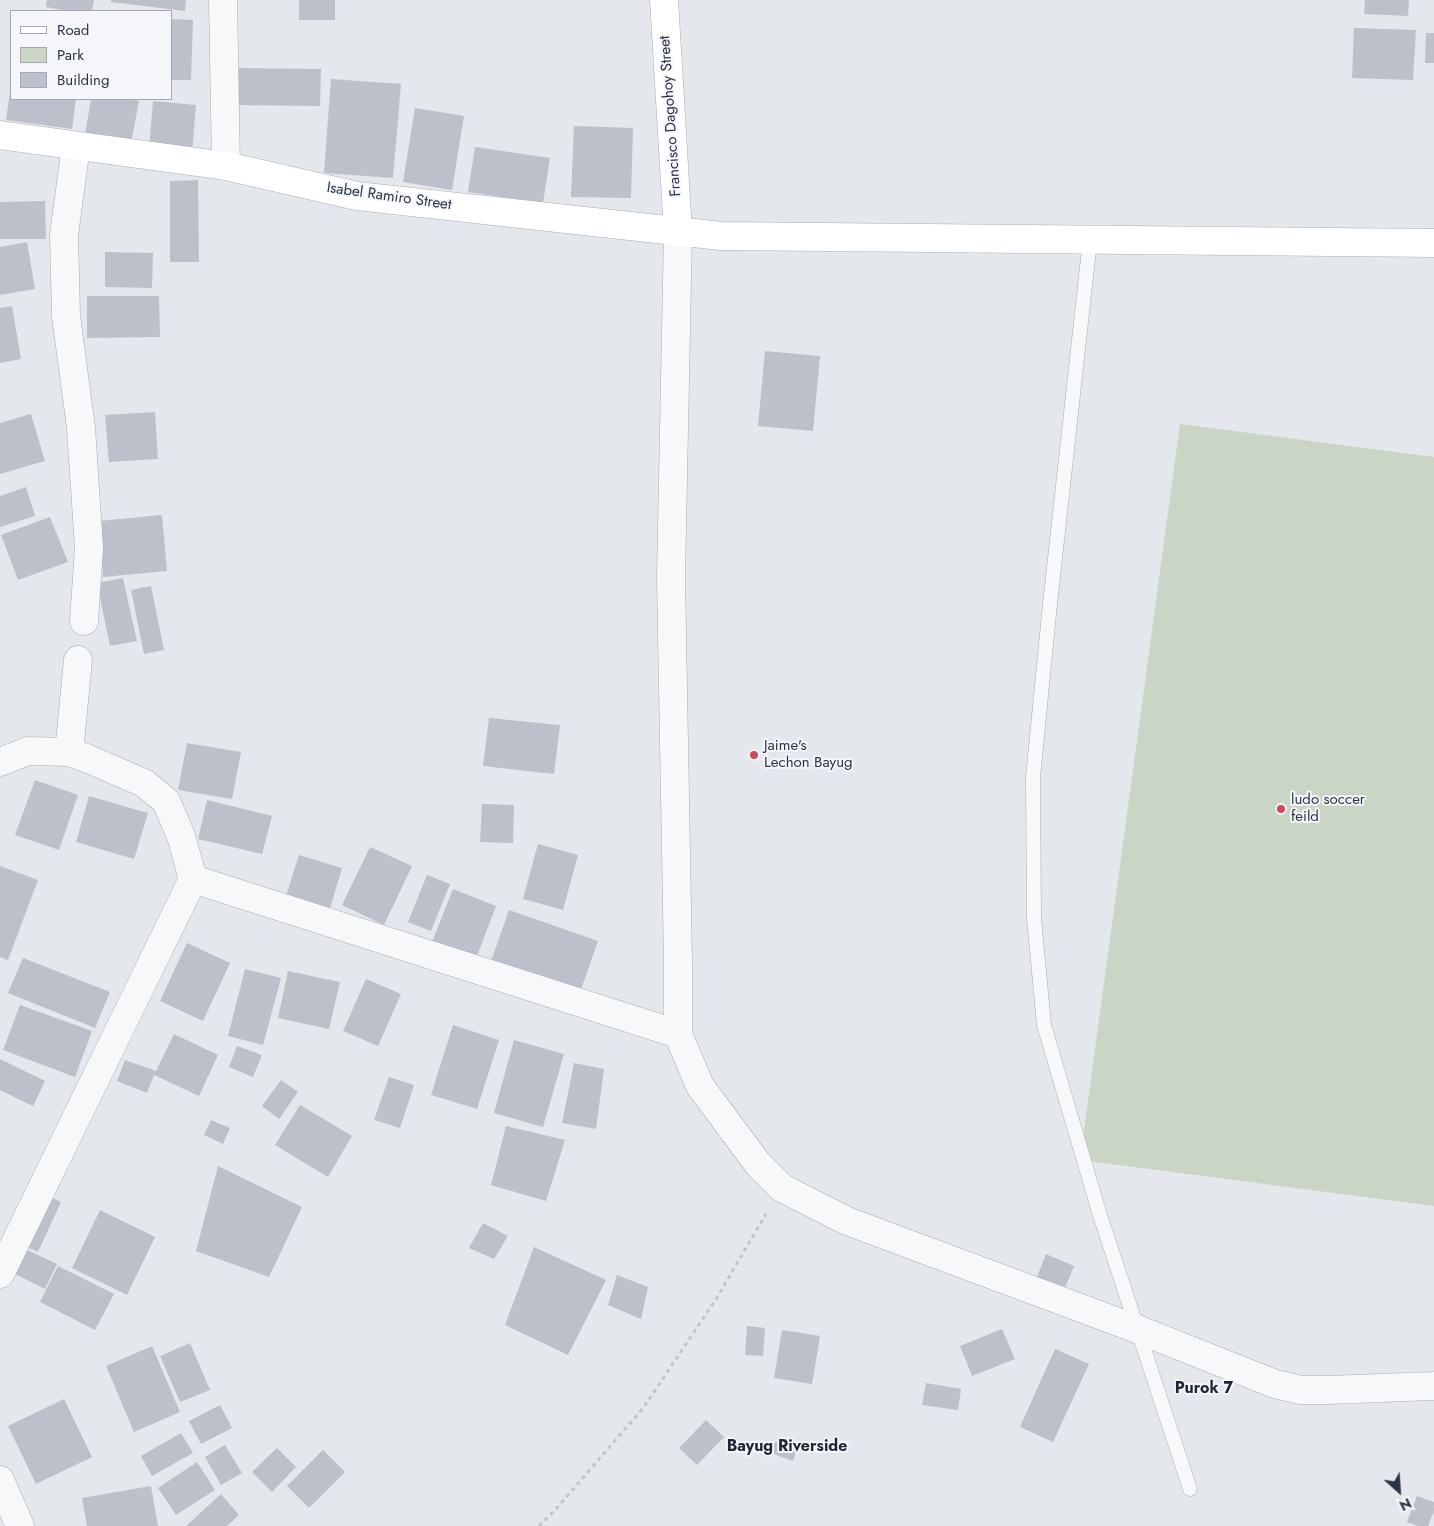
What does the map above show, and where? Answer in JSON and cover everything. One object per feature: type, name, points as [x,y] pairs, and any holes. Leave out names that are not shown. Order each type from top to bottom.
[{"type":"street","points":[[224,0],[226,166]]},
{"type":"street","name":"Francisco Dagohoy Street","points":[[664,0],[678,232]]},
{"type":"street","name":"Isabel Ramiro Street","points":[[0,135],[226,166],[357,196],[721,236],[1434,243]]},
{"type":"street","points":[[76,146],[64,235],[66,316],[81,428],[89,548],[84,621]]},
{"type":"street","points":[[678,232],[671,577],[678,1034],[700,1086],[758,1164],[782,1188],[847,1221],[1137,1328],[1274,1384],[1301,1390],[1434,1386]]},
{"type":"street","points":[[69,752],[78,660]]},
{"type":"street","points":[[0,762],[28,751],[69,752],[144,783],[166,801],[181,836],[193,879],[0,1274]]},
{"type":"street","points":[[193,879],[678,1034]]},
{"type":"street","points":[[0,1480],[20,1526]]},
{"type":"lane","points":[[1090,240],[1033,777],[1034,918],[1044,1024],[1100,1212],[1190,1490]]},
{"type":"path","points":[[540,1526],[644,1407],[716,1299],[782,1188]]},
{"type":"green space","name":"ludo soccer feild","points":[[1180,424],[1434,457],[1434,1206],[1080,1160]]},
{"type":"building","points":[[47,0],[94,0],[92,10],[63,10],[46,7]]},
{"type":"building","points":[[111,0],[186,0],[185,11],[111,2]]},
{"type":"building","points":[[299,0],[335,0],[335,20],[299,20]]},
{"type":"building","points":[[1365,0],[1409,0],[1408,16],[1364,14]]},
{"type":"building","points":[[172,19],[193,20],[191,80],[172,80]]},
{"type":"building","points":[[1354,28],[1416,30],[1413,80],[1352,78]]},
{"type":"building","points":[[1426,33],[1434,33],[1434,63],[1425,63]]},
{"type":"building","points":[[232,68],[321,69],[320,106],[232,105]]},
{"type":"building","points":[[331,79],[401,84],[393,178],[324,173]]},
{"type":"building","points":[[10,92],[10,100],[76,100],[72,129],[6,120]]},
{"type":"building","points":[[91,100],[139,101],[130,148],[84,140]]},
{"type":"building","points":[[153,101],[196,105],[192,153],[149,149]]},
{"type":"building","points":[[415,108],[464,116],[452,190],[403,182]]},
{"type":"building","points":[[574,126],[633,128],[631,198],[571,197]]},
{"type":"building","points":[[475,147],[550,158],[543,203],[468,192]]},
{"type":"building","points":[[198,180],[199,262],[170,262],[170,181]]},
{"type":"building","points":[[45,201],[46,239],[0,239],[0,202]]},
{"type":"building","points":[[27,242],[35,289],[0,295],[0,247]]},
{"type":"building","points":[[105,252],[153,253],[152,288],[105,287]]},
{"type":"building","points":[[87,296],[159,296],[160,337],[87,338]]},
{"type":"building","points":[[12,306],[21,359],[0,363],[0,308]]},
{"type":"building","points":[[765,351],[820,356],[813,431],[758,426]]},
{"type":"building","points":[[155,412],[158,459],[109,462],[105,415]]},
{"type":"building","points":[[31,414],[45,461],[0,474],[0,423]]},
{"type":"building","points":[[26,487],[35,516],[0,527],[0,496]]},
{"type":"building","points":[[162,515],[167,571],[103,577],[99,521]]},
{"type":"building","points":[[50,517],[68,562],[18,580],[1,535]]},
{"type":"building","points":[[123,578],[137,641],[110,646],[97,583]]},
{"type":"building","points":[[151,586],[164,650],[144,654],[131,590]]},
{"type":"building","points":[[489,718],[560,725],[554,774],[483,766]]},
{"type":"building","points":[[187,743],[241,752],[232,799],[178,790]]},
{"type":"building","points":[[35,780],[78,795],[59,850],[15,835]]},
{"type":"building","points":[[89,796],[148,813],[134,859],[76,842]]},
{"type":"building","points":[[207,800],[272,816],[262,854],[198,839]]},
{"type":"building","points":[[482,804],[514,805],[513,843],[480,842]]},
{"type":"building","points":[[538,844],[578,855],[563,910],[523,899]]},
{"type":"building","points":[[370,847],[412,866],[384,925],[342,905]]},
{"type":"building","points":[[299,855],[342,868],[328,915],[284,902]]},
{"type":"building","points":[[0,866],[38,880],[8,960],[0,957]]},
{"type":"building","points":[[427,875],[450,884],[431,931],[408,922]]},
{"type":"building","points":[[453,889],[496,906],[474,964],[430,947]]},
{"type":"building","points":[[509,910],[598,941],[578,998],[489,967]]},
{"type":"building","points":[[187,943],[230,963],[203,1021],[160,1001]]},
{"type":"building","points":[[23,958],[110,992],[95,1028],[8,993]]},
{"type":"building","points":[[245,969],[281,978],[263,1045],[228,1036]]},
{"type":"building","points":[[288,971],[340,982],[329,1029],[278,1018]]},
{"type":"building","points":[[366,979],[401,994],[378,1046],[343,1031]]},
{"type":"building","points":[[20,1005],[92,1031],[75,1077],[3,1050]]},
{"type":"building","points":[[453,1025],[499,1040],[477,1109],[431,1095]]},
{"type":"building","points":[[174,1034],[218,1055],[199,1096],[154,1075],[147,1093],[117,1081],[125,1060],[156,1071]]},
{"type":"building","points":[[514,1040],[564,1054],[543,1127],[494,1113]]},
{"type":"building","points":[[237,1046],[262,1055],[253,1077],[229,1067]]},
{"type":"building","points":[[0,1059],[45,1081],[33,1106],[0,1090]]},
{"type":"building","points":[[574,1063],[604,1069],[596,1129],[562,1123]]},
{"type":"building","points":[[389,1077],[414,1085],[400,1128],[374,1120]]},
{"type":"building","points":[[281,1080],[298,1092],[279,1119],[262,1106]]},
{"type":"building","points":[[300,1105],[352,1136],[328,1177],[275,1145]]},
{"type":"building","points":[[211,1120],[230,1128],[223,1144],[204,1135]]},
{"type":"building","points":[[506,1126],[565,1140],[546,1201],[491,1185]]},
{"type":"building","points":[[218,1166],[302,1207],[269,1277],[196,1251]]},
{"type":"building","points":[[42,1193],[61,1202],[38,1252],[18,1243]]},
{"type":"building","points":[[100,1210],[155,1237],[127,1295],[72,1268]]},
{"type":"building","points":[[483,1223],[508,1236],[494,1259],[469,1248]]},
{"type":"building","points":[[21,1247],[57,1264],[45,1289],[9,1271]]},
{"type":"building","points":[[534,1247],[606,1280],[568,1355],[505,1325]]},
{"type":"building","points":[[1046,1254],[1074,1266],[1065,1288],[1037,1277]]},
{"type":"building","points":[[58,1266],[114,1294],[95,1330],[40,1302]]},
{"type":"building","points":[[617,1275],[648,1287],[641,1319],[608,1305]]},
{"type":"building","points":[[747,1326],[765,1328],[763,1356],[745,1355]]},
{"type":"building","points":[[1002,1329],[1015,1359],[972,1376],[960,1346]]},
{"type":"building","points":[[782,1330],[820,1336],[812,1384],[774,1378]]},
{"type":"building","points":[[190,1343],[210,1390],[180,1402],[160,1356]]},
{"type":"building","points":[[152,1346],[180,1412],[134,1432],[106,1366]]},
{"type":"building","points":[[1055,1349],[1089,1364],[1053,1442],[1020,1427]]},
{"type":"building","points":[[926,1383],[961,1389],[958,1410],[922,1405]]},
{"type":"building","points":[[64,1399],[92,1457],[36,1484],[8,1426]]},
{"type":"building","points":[[220,1405],[232,1428],[201,1444],[189,1421]]},
{"type":"building","points":[[706,1420],[724,1437],[697,1465],[679,1448]]},
{"type":"building","points":[[181,1433],[193,1453],[152,1476],[141,1456]]},
{"type":"building","points":[[775,1442],[797,1449],[793,1461],[771,1453]]},
{"type":"building","points":[[225,1445],[242,1473],[221,1485],[205,1457]]},
{"type":"building","points":[[277,1448],[296,1467],[272,1492],[252,1472]]},
{"type":"building","points":[[323,1450],[345,1472],[309,1508],[287,1486]]},
{"type":"building","points":[[197,1462],[215,1490],[176,1515],[158,1488]]},
{"type":"building","points":[[151,1486],[158,1526],[87,1526],[82,1498]]},
{"type":"building","points":[[221,1494],[239,1515],[227,1526],[186,1526]]},
{"type":"building","points":[[1417,1496],[1434,1502],[1434,1511],[1428,1526],[1418,1526],[1407,1522]]},
{"type":"place","name":"Jaime's Lechon Bayug","points":[[754,755]]},
{"type":"place","name":"ludo soccer feild","points":[[1281,809]]},
{"type":"district","name":"Purok 7","points":[[1204,1389]]},
{"type":"district","name":"Bayug Riverside","points":[[787,1447]]}]
